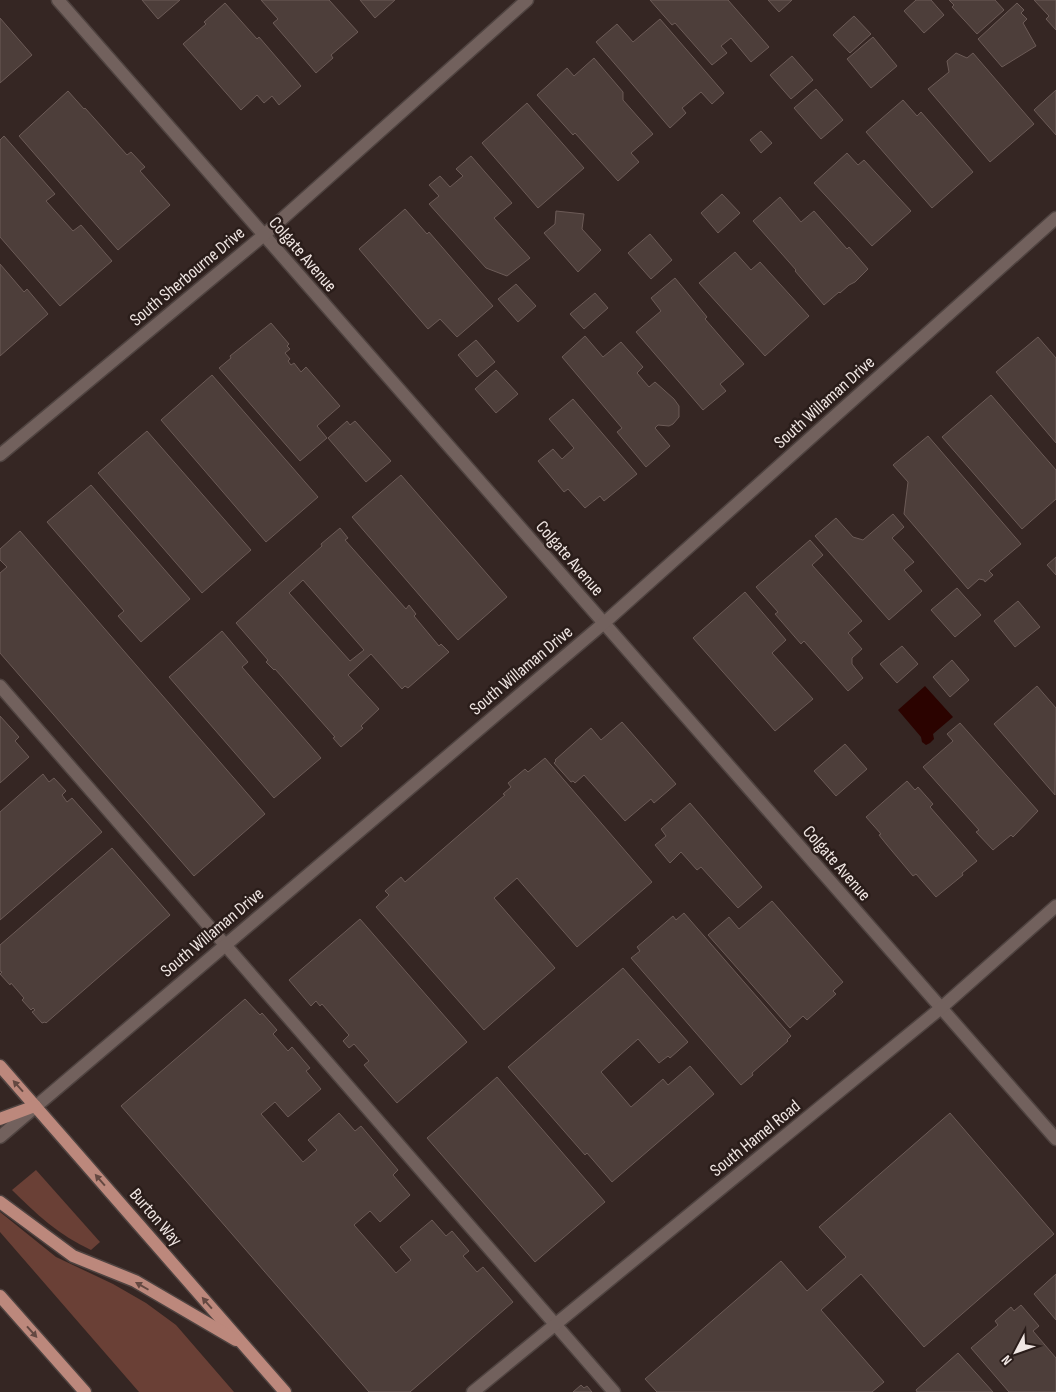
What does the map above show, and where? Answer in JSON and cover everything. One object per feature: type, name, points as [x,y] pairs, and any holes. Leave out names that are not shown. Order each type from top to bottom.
[{"type":"main road","name":"Burton Way","points":[[0,1066],[286,1392]]},
{"type":"main road","points":[[0,1119],[36,1106]]},
{"type":"main road","points":[[0,1202],[73,1256],[135,1281],[245,1345]]},
{"type":"main road","points":[[0,1296],[85,1392]]},
{"type":"street","name":"Colgate Avenue","points":[[58,0],[1056,1139]]},
{"type":"street","name":"South Sherbourne Drive","points":[[0,455],[264,235],[527,0]]},
{"type":"street","name":"South Willaman Drive","points":[[0,1138],[225,944],[604,623],[1056,218]]},
{"type":"street","points":[[0,686],[614,1392]]},
{"type":"street","name":"South Hamel Road","points":[[473,1392],[941,1008],[1056,906]]},
{"type":"shaded area","points":[[925,686],[953,717],[933,734],[934,739],[926,745],[898,710]]},
{"type":"shaded area","points":[[36,1170],[100,1242],[91,1250],[69,1238],[49,1223],[12,1190]]},
{"type":"shaded area","points":[[0,1212],[56,1257],[113,1284],[146,1303],[176,1325],[234,1392],[139,1392],[0,1232]]},
{"type":"building","points":[[142,0],[180,0],[158,19]]},
{"type":"building","points":[[261,0],[329,0],[358,32],[331,55],[333,58],[316,73],[273,23],[278,19]]},
{"type":"building","points":[[360,0],[395,0],[375,18]]},
{"type":"building","points":[[650,0],[728,0],[769,47],[751,62],[731,38],[721,46],[727,53],[712,65],[675,23],[672,25]]},
{"type":"building","points":[[768,0],[792,0],[779,12]]},
{"type":"building","points":[[916,0],[931,0],[944,15],[924,33],[904,11]]},
{"type":"building","points":[[949,0],[995,0],[1004,10],[977,34],[952,7],[954,5]]},
{"type":"building","points":[[1034,0],[1056,0],[1056,30],[1046,19],[1049,16]]},
{"type":"building","points":[[225,3],[257,39],[259,37],[301,86],[279,105],[272,96],[264,103],[257,95],[241,110],[183,44],[206,24],[204,22]]},
{"type":"building","points":[[1017,3],[1024,10],[1021,13],[1027,19],[1023,23],[1036,46],[1002,67],[978,39]]},
{"type":"building","points":[[854,16],[871,34],[850,53],[833,35]]},
{"type":"building","points":[[0,18],[32,55],[0,83]]},
{"type":"building","points":[[660,19],[724,93],[712,104],[701,92],[682,108],[686,113],[670,128],[596,42],[617,24],[633,42]]},
{"type":"building","points":[[873,37],[897,66],[871,88],[847,59]]},
{"type":"building","points":[[956,53],[967,58],[973,53],[1034,124],[990,162],[928,89],[949,72],[947,61]]},
{"type":"building","points":[[792,56],[813,80],[791,99],[770,75]]},
{"type":"building","points":[[594,58],[623,92],[623,100],[653,134],[631,153],[639,162],[618,181],[575,133],[573,135],[537,95],[567,68],[574,76]]},
{"type":"building","points":[[816,89],[843,120],[821,139],[794,108]]},
{"type":"building","points":[[1056,90],[1056,135],[1034,110]]},
{"type":"building","points":[[68,91],[127,155],[131,152],[145,167],[140,171],[170,205],[118,250],[19,136]]},
{"type":"building","points":[[903,100],[917,116],[921,112],[973,172],[932,208],[866,132]]},
{"type":"building","points":[[527,103],[584,168],[538,208],[482,143]]},
{"type":"building","points":[[761,131],[772,143],[761,153],[750,140]]},
{"type":"building","points":[[4,136],[55,194],[46,201],[73,231],[81,225],[112,261],[60,306],[0,237],[0,140]]},
{"type":"building","points":[[847,153],[858,165],[864,160],[911,211],[872,246],[814,183]]},
{"type":"building","points":[[471,156],[512,203],[494,218],[530,258],[507,276],[486,268],[429,204],[439,196],[429,185],[440,176],[450,187],[463,176],[456,169]]},
{"type":"building","points":[[722,194],[740,213],[718,233],[701,213]]},
{"type":"building","points":[[780,197],[801,222],[814,211],[847,249],[849,247],[868,269],[855,282],[839,292],[824,305],[753,221]]},
{"type":"building","points":[[405,209],[427,234],[429,232],[493,306],[457,337],[440,319],[428,329],[359,249]]},
{"type":"building","points":[[556,211],[584,214],[582,229],[601,250],[578,272],[544,233],[555,224]]},
{"type":"building","points":[[650,234],[672,260],[651,279],[628,253]]},
{"type":"building","points":[[735,252],[751,270],[760,262],[809,316],[765,356],[699,283]]},
{"type":"building","points":[[0,264],[24,292],[27,289],[48,314],[0,356]]},
{"type":"building","points":[[675,278],[707,317],[705,319],[744,364],[720,384],[726,391],[703,410],[636,332],[661,311],[651,298]]},
{"type":"building","points":[[516,284],[536,306],[518,322],[498,299]]},
{"type":"building","points":[[595,293],[608,308],[584,329],[570,314]]},
{"type":"building","points":[[271,323],[289,344],[287,346],[290,349],[285,353],[290,359],[288,361],[291,365],[294,363],[301,372],[306,367],[340,406],[317,426],[327,438],[300,461],[219,368],[231,358],[230,356]]},
{"type":"building","points":[[585,336],[603,357],[621,342],[643,367],[637,373],[649,387],[655,382],[679,406],[679,417],[673,424],[669,426],[658,425],[655,428],[670,446],[646,467],[617,432],[622,428],[562,357]]},
{"type":"building","points":[[1038,337],[1056,358],[1056,443],[996,372]]},
{"type":"building","points":[[476,340],[495,362],[477,377],[458,355]]},
{"type":"building","points":[[496,370],[518,394],[496,413],[475,389]]},
{"type":"building","points":[[212,375],[318,497],[266,542],[161,420]]},
{"type":"building","points":[[991,395],[1056,470],[1056,499],[1022,529],[942,437]]},
{"type":"building","points":[[573,399],[637,474],[604,501],[600,496],[585,508],[568,489],[564,492],[538,461],[553,449],[562,459],[574,448],[549,419]]},
{"type":"building","points":[[347,421],[350,425],[355,421],[391,461],[366,482],[328,438]]},
{"type":"building","points":[[147,431],[251,550],[202,593],[98,473]]},
{"type":"building","points":[[928,436],[1021,544],[989,571],[993,575],[985,582],[979,579],[968,589],[904,514],[908,482],[893,465]]},
{"type":"building","points":[[401,475],[507,597],[458,640],[352,517]]},
{"type":"building","points":[[91,485],[190,599],[141,642],[118,616],[124,611],[47,522]]},
{"type":"building","points":[[893,514],[904,527],[892,538],[914,562],[904,570],[922,591],[889,620],[815,536],[836,518],[853,537],[863,540]]},
{"type":"building","points":[[340,528],[348,538],[345,540],[406,609],[409,605],[416,614],[414,616],[439,646],[441,644],[449,652],[408,688],[405,686],[402,689],[371,654],[348,675],[379,709],[361,726],[363,728],[341,747],[333,738],[335,737],[275,669],[266,662],[268,660],[236,623],[322,546],[321,544]],"holes":[[[303,580],[364,650],[350,661],[289,593]]]},
{"type":"building","points":[[20,531],[265,814],[194,876],[0,653],[0,573],[7,567],[0,560],[0,549]]},
{"type":"building","points":[[810,540],[823,555],[812,565],[862,621],[848,633],[862,649],[852,658],[852,664],[863,678],[848,691],[804,641],[801,644],[775,614],[778,612],[756,587]]},
{"type":"building","points":[[1056,557],[1056,575],[1047,565]]},
{"type":"building","points":[[957,588],[981,615],[955,637],[931,610]]},
{"type":"building","points":[[745,592],[786,640],[772,653],[813,699],[775,731],[693,638]]},
{"type":"building","points":[[1018,601],[1040,627],[1015,647],[994,621]]},
{"type":"building","points":[[222,631],[248,662],[242,667],[321,758],[274,798],[169,677]]},
{"type":"building","points":[[902,646],[918,664],[897,683],[880,664]]},
{"type":"building","points":[[952,660],[969,680],[950,697],[933,677]]},
{"type":"building","points":[[1037,686],[1056,708],[1055,795],[994,724]]},
{"type":"building","points":[[0,716],[19,737],[15,741],[29,757],[0,783]]},
{"type":"building","points":[[622,722],[676,784],[654,803],[651,799],[625,821],[584,775],[575,783],[571,782],[554,763],[591,728],[601,740]]},
{"type":"building","points":[[960,723],[1038,811],[1013,837],[1011,835],[993,850],[976,832],[979,830],[923,767],[953,741],[947,734]]},
{"type":"building","points":[[845,744],[867,769],[836,796],[814,771]]},
{"type":"building","points":[[545,758],[652,882],[577,947],[517,878],[494,898],[555,968],[484,1030],[376,907],[389,895],[385,891],[401,877],[405,882],[505,795],[503,794],[511,787],[508,783],[525,769],[528,772]]},
{"type":"building","points":[[43,774],[49,782],[54,778],[66,791],[62,795],[67,802],[72,798],[102,832],[0,920],[0,812]]},
{"type":"building","points":[[907,781],[915,790],[918,787],[933,804],[930,807],[977,861],[936,897],[916,874],[913,876],[866,817]]},
{"type":"building","points":[[690,803],[762,887],[738,908],[701,867],[697,870],[681,852],[670,863],[655,845],[666,836],[661,829]]},
{"type":"building","points":[[112,848],[170,915],[46,1023],[42,1023],[32,1012],[35,1010],[33,1008],[31,1010],[22,1000],[24,998],[0,974],[2,972],[0,971],[0,945]]},
{"type":"building","points":[[772,901],[843,982],[833,991],[836,994],[807,1020],[803,1016],[790,1028],[708,935],[729,917],[739,929]]},
{"type":"building","points":[[684,913],[791,1036],[741,1085],[631,958],[640,951],[637,947],[673,916],[676,920]]},
{"type":"building","points":[[360,919],[467,1042],[397,1103],[364,1065],[369,1061],[354,1044],[349,1048],[343,1041],[349,1035],[322,1004],[320,1006],[316,1001],[311,1006],[289,980]]},
{"type":"building","points":[[623,968],[688,1042],[670,1058],[668,1056],[659,1063],[638,1039],[601,1072],[631,1107],[663,1079],[668,1085],[690,1066],[714,1094],[612,1182],[587,1153],[585,1155],[508,1067]]},
{"type":"building","points":[[245,999],[260,1015],[262,1013],[277,1030],[273,1034],[288,1051],[292,1047],[310,1068],[306,1071],[321,1089],[288,1117],[275,1102],[261,1114],[303,1162],[317,1150],[308,1140],[339,1113],[355,1131],[361,1126],[398,1170],[393,1175],[410,1195],[380,1222],[370,1211],[354,1225],[396,1273],[411,1260],[400,1247],[432,1220],[446,1236],[452,1231],[469,1251],[463,1256],[477,1272],[483,1267],[513,1302],[410,1392],[369,1392],[121,1106]]},
{"type":"building","points":[[497,1077],[605,1202],[535,1262],[427,1138]]},
{"type":"building","points":[[950,1113],[1054,1234],[924,1347],[861,1274],[821,1310],[884,1382],[872,1392],[657,1392],[645,1379],[781,1261],[807,1291],[846,1257],[819,1227]]},
{"type":"building","points":[[1056,1274],[1056,1320],[1034,1294]]},
{"type":"building","points":[[1021,1305],[1039,1326],[1033,1331],[1056,1358],[1056,1392],[1009,1392],[971,1348],[998,1325],[995,1321],[1011,1307],[1014,1311]]},
{"type":"building","points":[[958,1353],[993,1392],[917,1392],[916,1390]]},
{"type":"building","points":[[581,1385],[584,1388],[587,1386],[592,1392],[573,1392]]}]
